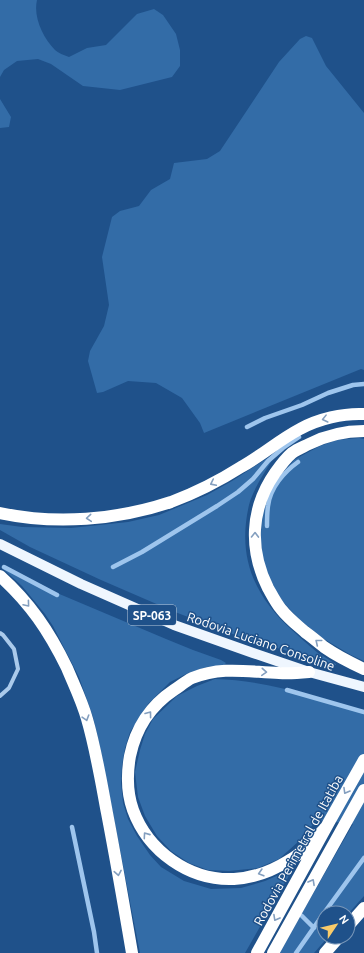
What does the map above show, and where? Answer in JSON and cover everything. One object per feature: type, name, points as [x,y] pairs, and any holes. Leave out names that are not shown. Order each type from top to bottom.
[{"type":"highway","points":[[0,514],[33,519],[76,519],[130,513],[150,508],[185,496],[217,481],[243,467],[288,436],[314,422],[344,415],[364,414]]},
{"type":"highway","points":[[364,431],[351,431],[324,437],[292,453],[274,474],[262,495],[256,515],[254,534],[255,552],[259,567],[272,596],[280,609],[324,647],[364,669]]},
{"type":"highway","points":[[0,576],[22,598],[41,622],[54,642],[77,690],[86,717],[98,766],[132,953]]},
{"type":"highway","points":[[309,672],[288,674],[231,670],[216,671],[191,679],[163,698],[145,718],[137,732],[132,746],[128,772],[129,796],[132,809],[147,837],[164,854],[188,870],[202,875],[218,878],[233,879],[247,877],[268,871],[289,861],[307,847],[327,824]]},
{"type":"highway","name":"Rodovia Perimetral de Itatiba","points":[[256,953],[364,760]]},
{"type":"highway","points":[[273,953],[364,790]]},
{"type":"highway","points":[[356,917],[364,908]]},
{"type":"highway","points":[[325,953],[332,945]]},
{"type":"main road","name":"Rodovia Luciano Consoline","points":[[0,544],[81,584],[174,625],[309,672],[364,687]]},
{"type":"street","points":[[0,633],[14,650],[18,669],[9,688],[0,696]]},
{"type":"shaded area","points":[[0,0],[37,0],[36,13],[43,33],[55,50],[69,57],[87,48],[106,45],[137,14],[154,9],[163,15],[176,34],[180,50],[180,66],[172,77],[120,90],[83,86],[51,64],[38,59],[17,61],[4,70],[0,77]]},
{"type":"shaded area","points":[[306,36],[312,38],[326,66],[364,113],[364,370],[361,369],[204,433],[200,423],[182,398],[156,383],[128,381],[103,392],[97,393],[88,361],[90,351],[104,326],[109,305],[102,257],[112,217],[120,211],[139,206],[151,190],[170,179],[174,163],[207,159],[220,151],[279,62],[300,39]]},
{"type":"shaded area","points":[[0,99],[11,117],[9,127],[0,128]]},
{"type":"shaded area","points":[[364,439],[364,661],[324,639],[302,622],[283,602],[269,580],[260,549],[262,517],[265,502],[272,488],[294,460],[320,446],[337,440]]},
{"type":"shaded area","points":[[271,457],[271,462],[258,483],[249,505],[245,542],[247,558],[252,574],[268,604],[279,618],[315,650],[336,665],[246,639],[175,612],[30,547],[0,530],[0,524],[22,527],[71,528],[128,522],[159,515],[207,495]]},
{"type":"shaded area","points":[[5,566],[57,593],[226,663],[224,665],[207,667],[188,673],[170,682],[148,704],[130,732],[122,765],[121,783],[123,803],[128,819],[137,836],[150,855],[161,867],[184,881],[211,889],[241,888],[265,881],[290,870],[291,872],[245,953],[140,953],[93,717],[79,677],[53,626],[22,586],[3,569]]},
{"type":"shaded area","points":[[215,679],[253,682],[290,690],[364,711],[364,896],[356,905],[316,905],[316,945],[321,945],[314,953],[279,953],[353,824],[317,820],[299,841],[279,859],[258,868],[229,871],[208,870],[189,863],[171,851],[157,836],[145,816],[138,797],[135,772],[145,734],[153,719],[177,696]]},
{"type":"waterway","points":[[247,427],[265,418],[302,405],[328,393],[353,385],[364,384]]},
{"type":"waterway","points":[[113,567],[142,552],[238,492],[253,479],[268,461],[299,437]]},
{"type":"waterway","points":[[267,526],[269,499],[278,481],[298,462]]},
{"type":"waterway","points":[[4,567],[57,595]]},
{"type":"waterway","points":[[287,690],[364,712]]},
{"type":"waterway","points":[[72,827],[97,953]]},
{"type":"waterway","points":[[330,905],[364,858]]},
{"type":"waterway","points":[[302,916],[314,928]]},
{"type":"waterway","points":[[296,953],[316,924]]}]
